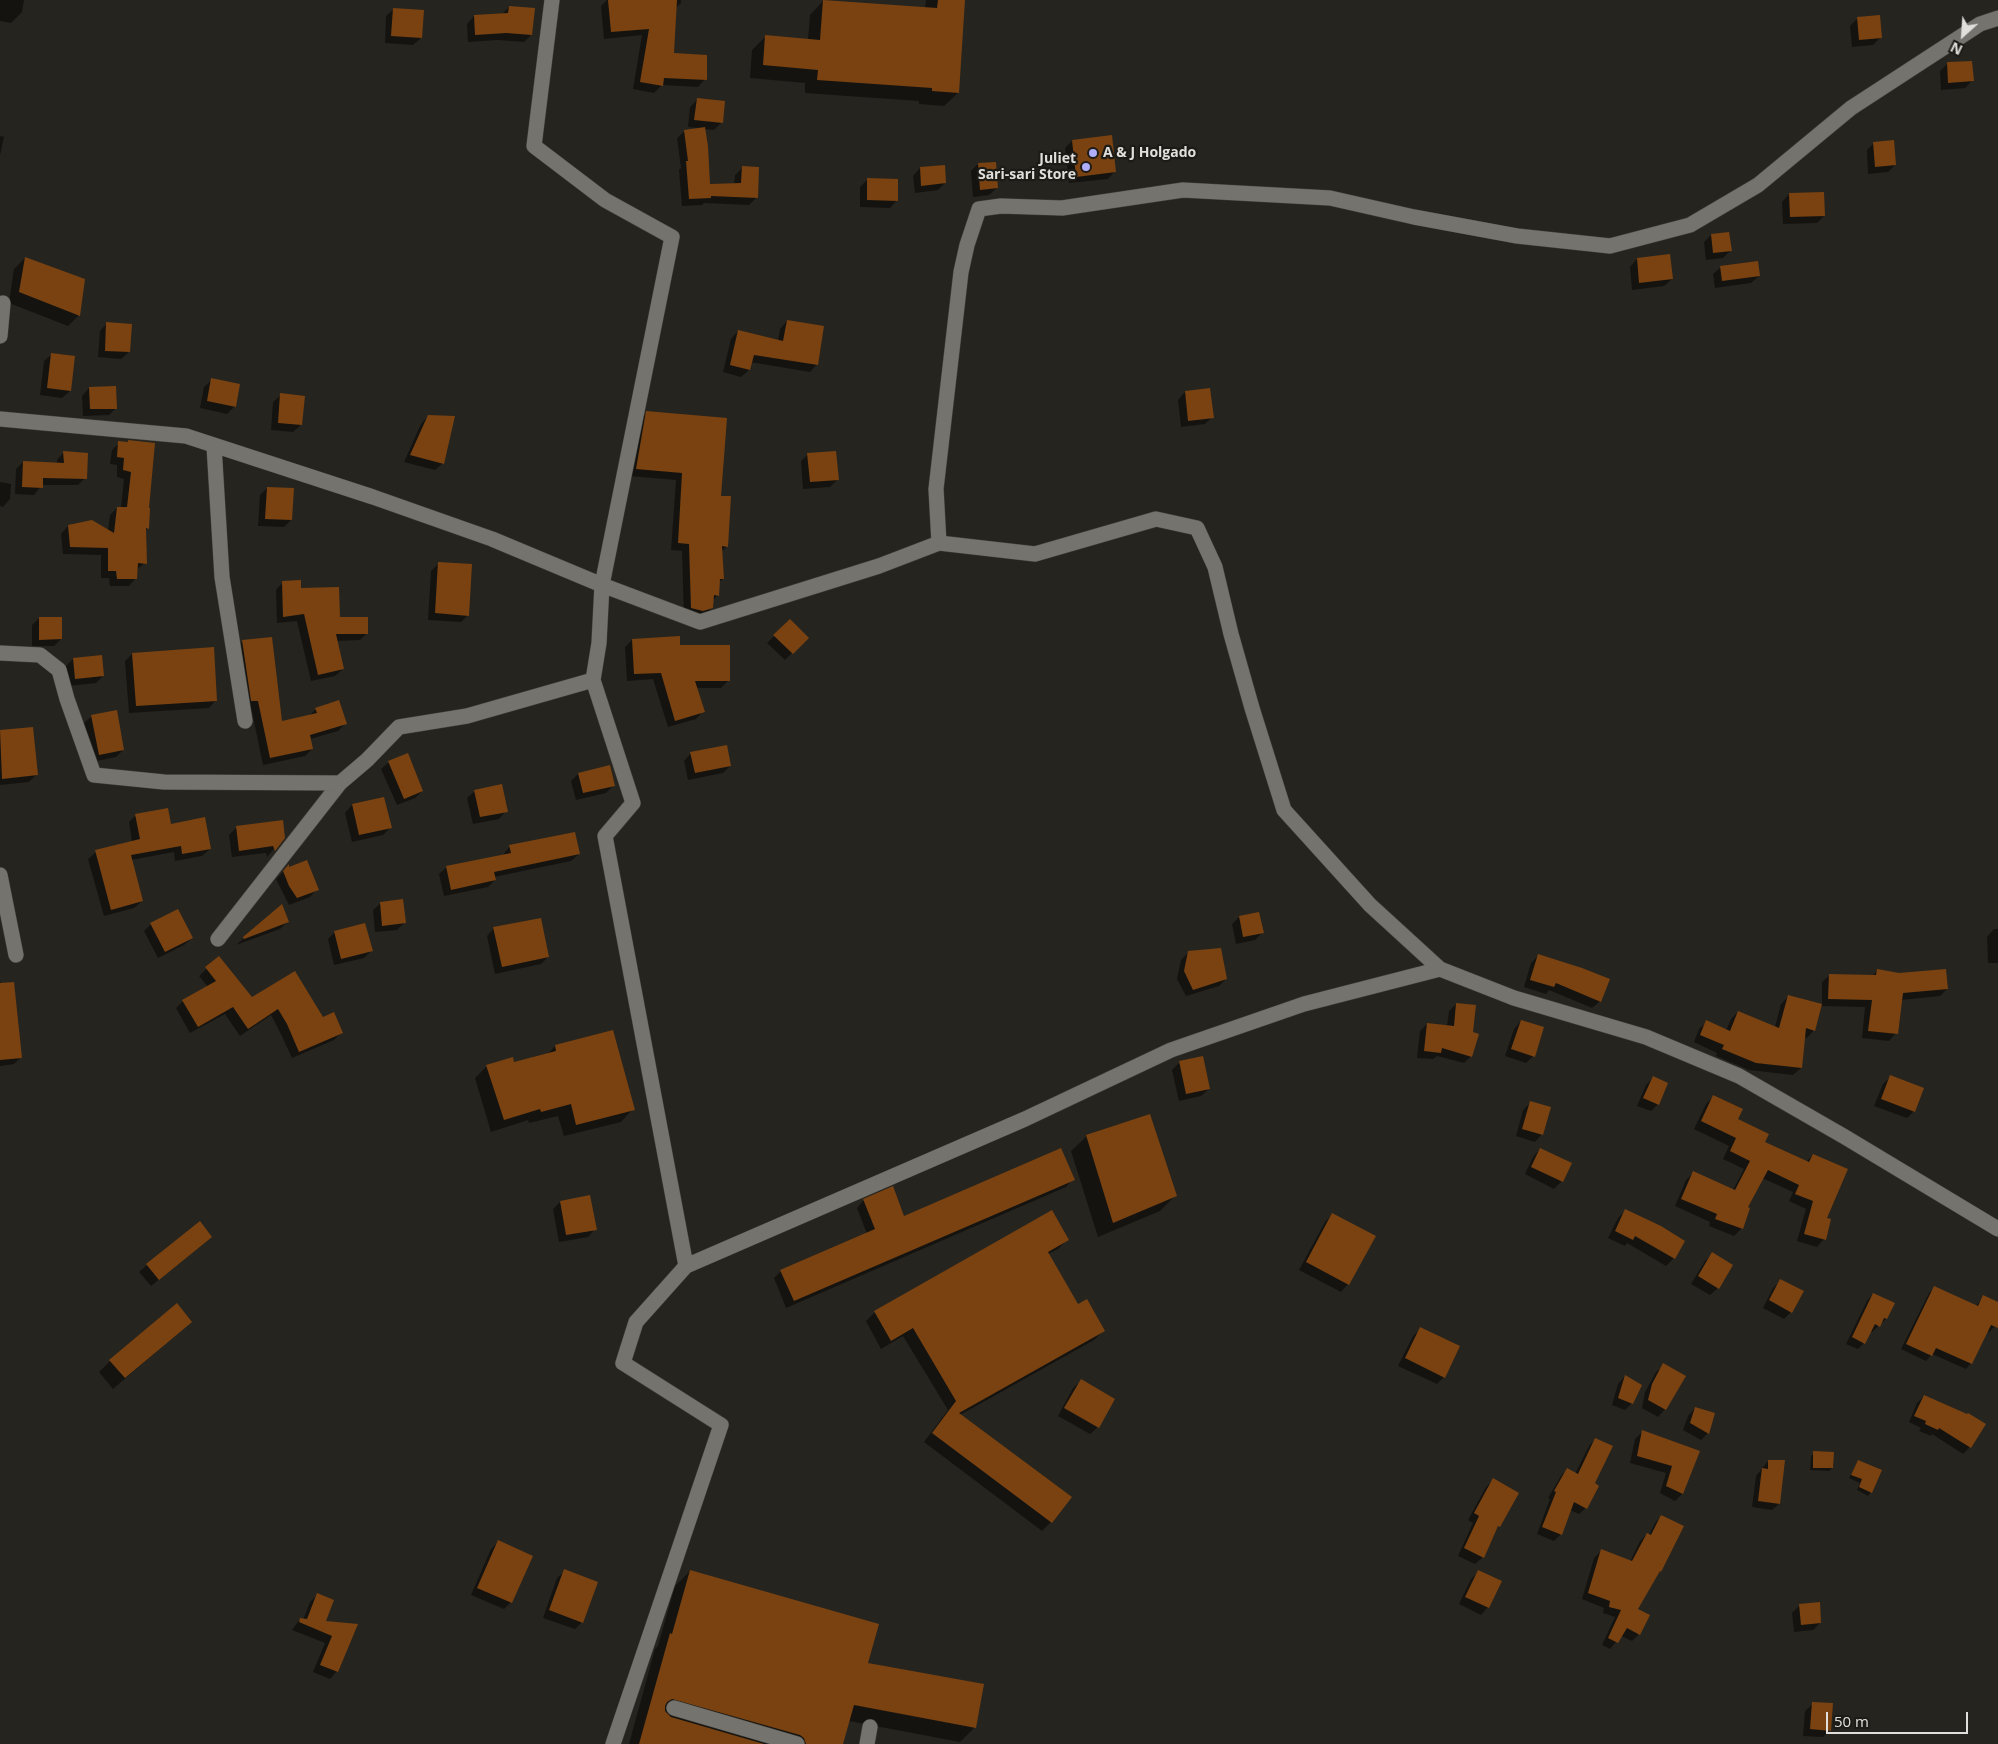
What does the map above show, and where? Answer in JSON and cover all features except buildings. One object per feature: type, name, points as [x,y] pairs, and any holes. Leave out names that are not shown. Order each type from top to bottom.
[{"type":"street","points":[[552,0],[534,146],[605,200],[672,237],[602,585],[599,643],[592,680],[633,803],[605,836],[686,1266]]},
{"type":"street","points":[[939,543],[936,489],[961,272],[966,245],[979,209],[1001,206],[1062,208],[1183,190],[1330,198],[1414,217],[1517,236],[1610,246],[1690,225],[1758,185],[1851,108],[1980,24],[1998,18]]},
{"type":"street","points":[[0,336],[3,303]]},
{"type":"street","points":[[0,419],[186,436],[373,497],[492,540],[602,585],[700,622],[879,566],[939,543],[1035,554],[1156,519],[1198,528],[1215,567],[1231,634],[1252,708],[1284,810],[1370,905],[1440,968],[1514,998],[1646,1037],[1738,1076],[1845,1137],[1998,1229]]},
{"type":"street","points":[[214,446],[222,577],[245,721]]},
{"type":"street","points":[[0,653],[40,655],[59,670],[67,699],[94,775],[164,782],[340,783]]},
{"type":"street","points":[[218,939],[340,783],[367,760],[399,727],[467,716],[592,680]]},
{"type":"street","points":[[0,875],[16,955]]},
{"type":"street","points":[[613,1744],[721,1425],[623,1363],[636,1322],[686,1266],[1026,1118],[1171,1050],[1304,1004],[1440,968]]},
{"type":"street","points":[[674,1708],[797,1744]]},
{"type":"street","points":[[867,1744],[870,1727]]},
{"type":"place","name":"A & J Holgado","points":[[1093,153]]},
{"type":"place","name":"Juliet Sari-sari Store","points":[[1086,167]]}]
